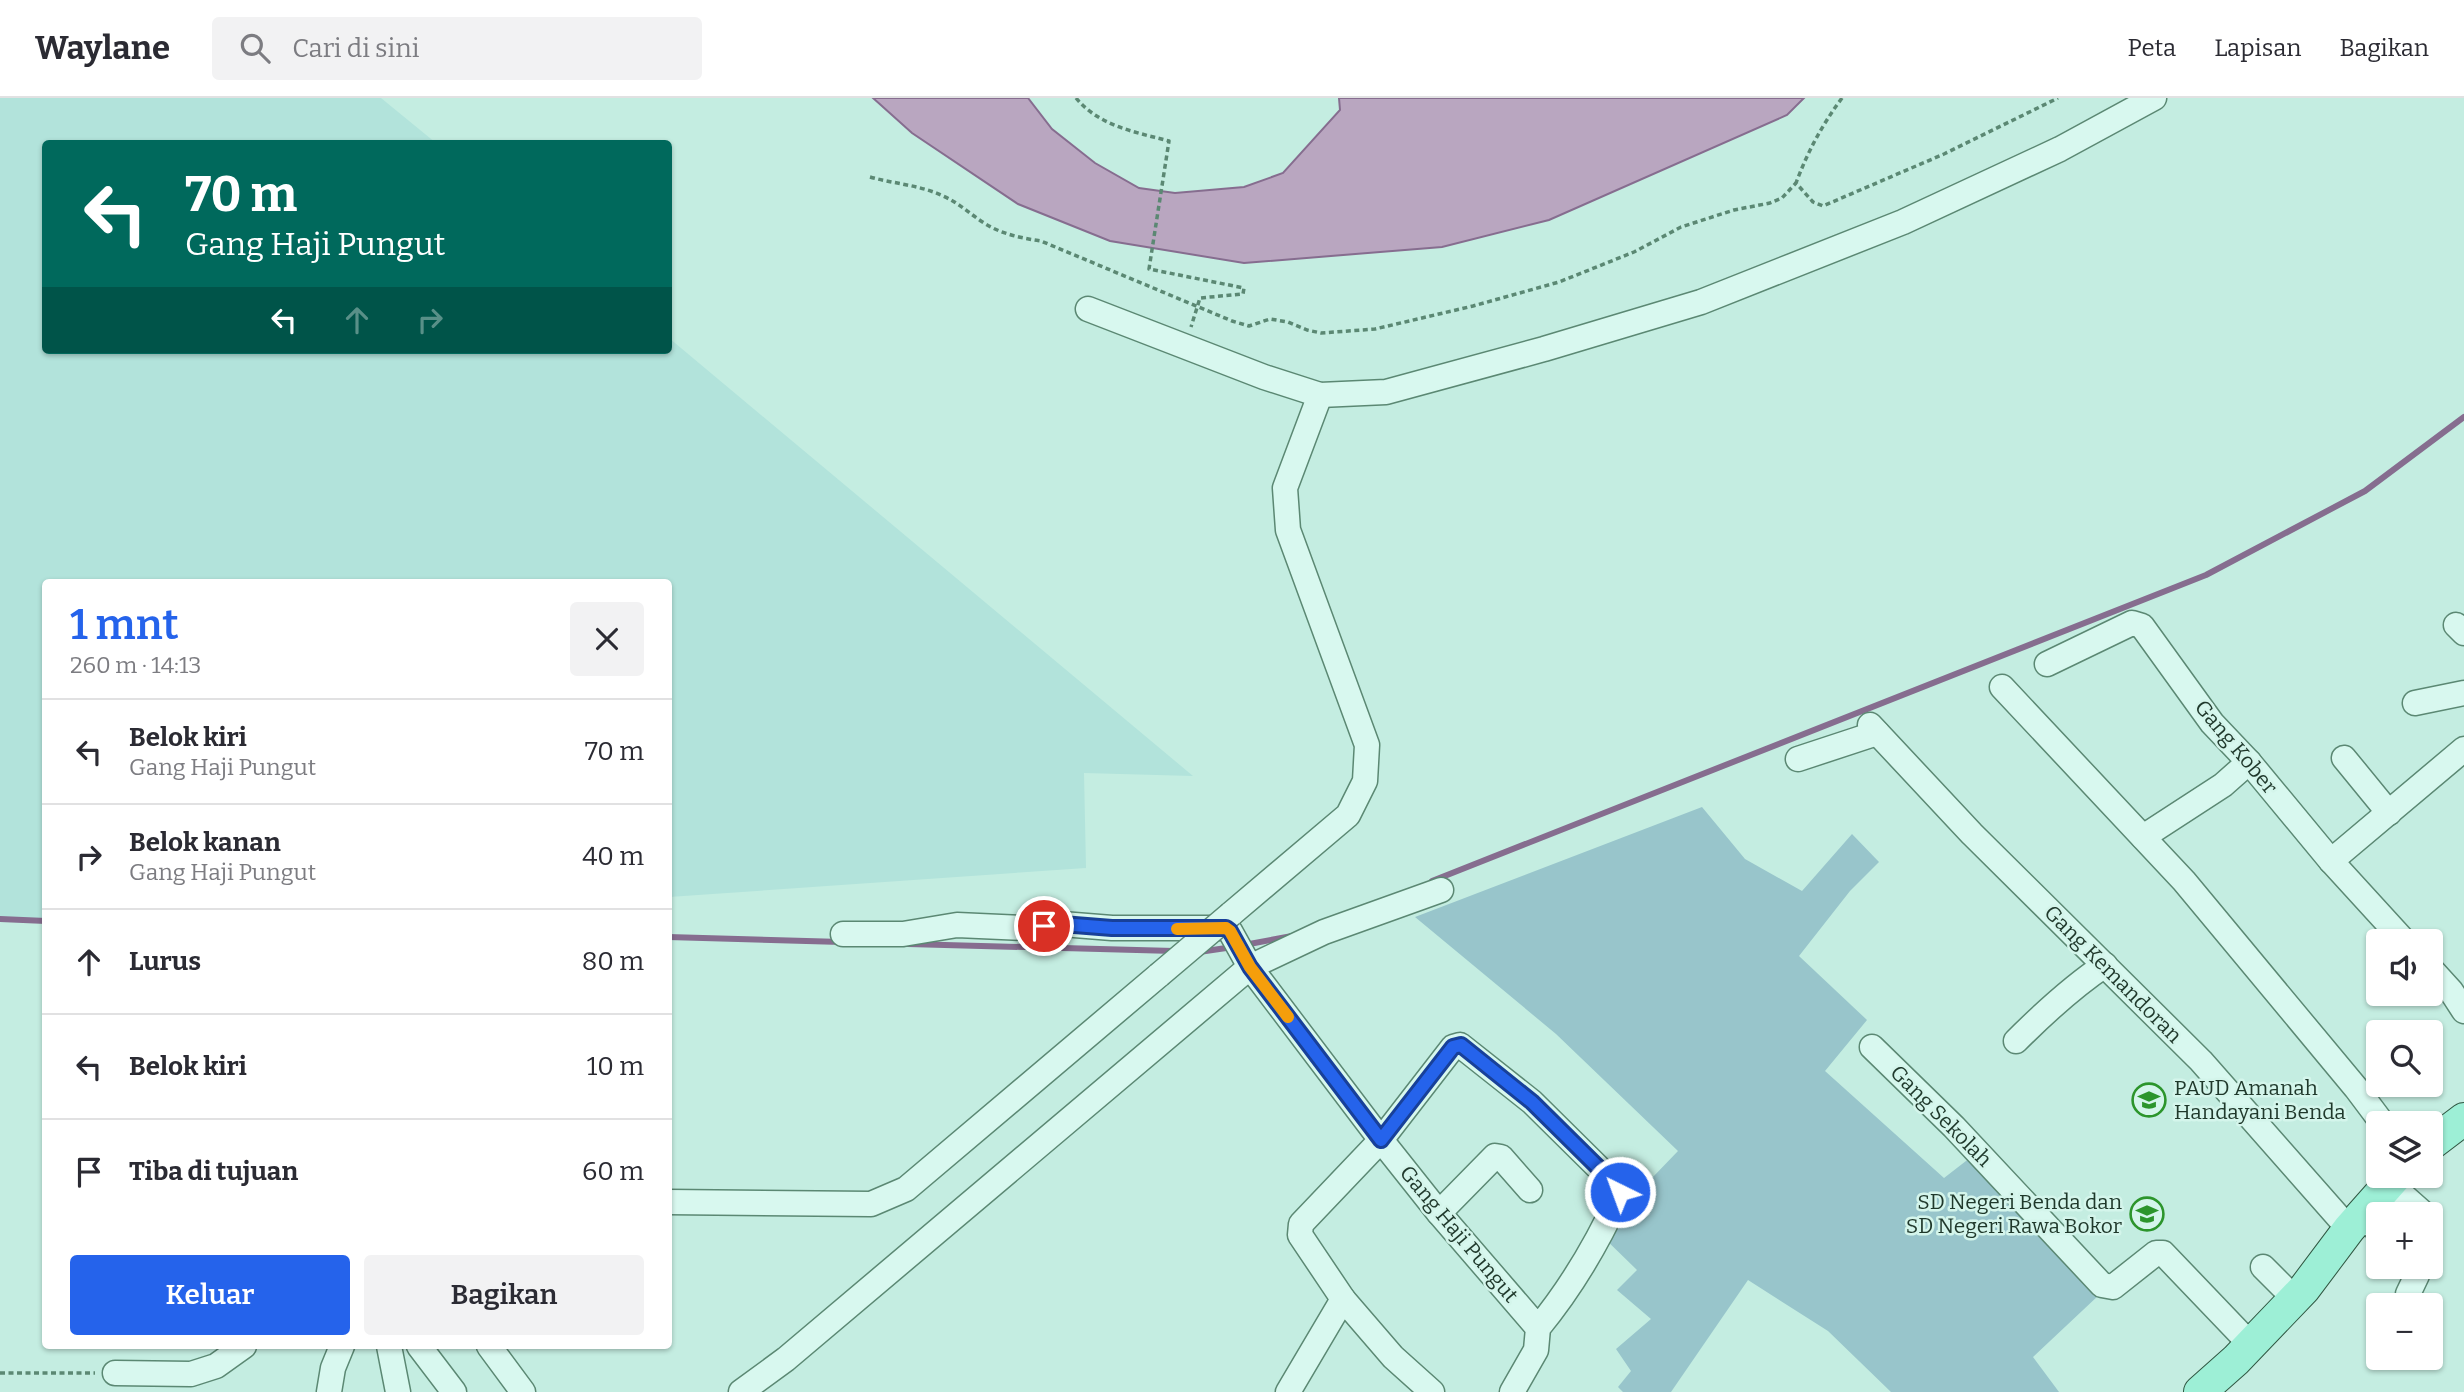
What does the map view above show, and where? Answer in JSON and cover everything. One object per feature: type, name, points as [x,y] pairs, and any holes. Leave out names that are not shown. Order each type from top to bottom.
[{"type":"main road","points":[[2443,1135],[2464,1119]]},
{"type":"main road","points":[[2200,1392],[2251,1345],[2363,1225],[2387,1188]]},
{"type":"street","points":[[1088,309],[1321,396],[1385,392],[1544,349],[1701,302],[1903,222],[2060,149],[2154,98]]},
{"type":"street","points":[[672,1202],[871,1204],[906,1189],[1159,975],[1232,925],[1348,816],[1365,782],[1367,745],[1288,530],[1284,488],[1321,396]]},
{"type":"street","name":"Gang Kober","points":[[2047,664],[2132,624],[2141,626],[2213,723],[2393,929]]},
{"type":"street","points":[[2002,687],[2184,881],[2373,1111]]},
{"type":"street","points":[[2415,703],[2464,694]]},
{"type":"street","name":"Gang Kemandoran","points":[[1798,758],[1874,729],[1972,834],[2363,1225]]},
{"type":"street","points":[[2331,861],[2464,749]]},
{"type":"street","points":[[2344,758],[2389,813]]},
{"type":"street","points":[[2143,837],[2222,785],[2249,762]]},
{"type":"street","points":[[741,1392],[786,1359],[1247,963],[1441,890]]},
{"type":"street","points":[[843,934],[903,934],[957,925],[1026,928],[1062,924],[1112,928],[1226,928],[1232,925]]},
{"type":"street","name":"Gang Haji Pungut","points":[[1232,925],[1247,963],[1381,1140],[1439,1213],[1538,1328]]},
{"type":"street","points":[[2016,1041],[2078,983],[2105,965]]},
{"type":"street","points":[[2443,983],[2464,1012]]},
{"type":"street","points":[[1432,1392],[1393,1357],[1343,1299],[1300,1235],[1299,1229],[1381,1140],[1453,1047],[1461,1045],[1532,1102],[1620,1189],[1598,1241],[1560,1301],[1538,1328],[1536,1350],[1512,1392]]},
{"type":"street","name":"Gang Sekolah","points":[[1872,1047],[1954,1127],[2102,1285],[2113,1287],[2156,1253],[2163,1253],[2251,1345]]},
{"type":"street","points":[[1439,1213],[1495,1156],[1501,1157],[1531,1190]]},
{"type":"street","points":[[2401,1188],[2414,1202]]},
{"type":"street","points":[[2263,1268],[2295,1299]]},
{"type":"street","points":[[1288,1392],[1343,1299]]},
{"type":"street","points":[[115,1373],[191,1374],[216,1366],[240,1349]]},
{"type":"street","points":[[329,1392],[333,1368],[341,1349]]},
{"type":"street","points":[[390,1349],[398,1392]]},
{"type":"street","points":[[421,1349],[454,1392]]},
{"type":"street","points":[[491,1349],[523,1392]]},
{"type":"path","points":[[1076,98],[1085,109],[1117,128],[1169,141],[1149,270],[1244,288],[1243,294],[1200,298],[1185,346]]},
{"type":"path","points":[[870,177],[896,184],[920,186],[963,206],[984,223],[1003,232],[1041,241],[1249,326],[1270,320],[1288,321],[1307,330],[1321,332],[1375,329],[1559,282],[1634,252],[1681,227],[1782,198],[1796,183],[1820,127],[1842,98]]},
{"type":"path","points":[[1796,183],[1813,202],[1823,206],[1944,154],[2058,98]]},
{"type":"path","points":[[0,1373],[115,1373]]},
{"type":"shaded area","points":[[0,98],[381,98],[432,140],[42,140],[42,354],[672,354],[672,341],[1193,776],[1084,773],[1086,868],[672,897],[672,579],[42,579],[42,922],[0,920]]},
{"type":"shaded area","points":[[873,98],[1028,98],[1052,129],[1095,163],[1139,188],[1175,193],[1244,187],[1283,173],[1340,110],[1339,98],[1804,98],[1787,115],[1549,220],[1442,247],[1244,263],[1110,241],[1018,204],[912,133]]},
{"type":"shaded area","points":[[1702,807],[1745,859],[1802,891],[1852,834],[1879,862],[1850,891],[1799,956],[1867,1020],[1825,1071],[1944,1178],[1975,1154],[2099,1295],[2033,1357],[2059,1392],[1891,1392],[1828,1331],[1748,1280],[1671,1392],[1623,1392],[1618,1387],[1631,1371],[1616,1349],[1651,1319],[1617,1290],[1637,1270],[1599,1233],[1678,1151],[1556,1034],[1415,917]]},
{"type":"waterway","points":[[1432,881],[2206,575],[2365,491],[2464,417]]},
{"type":"waterway","points":[[0,919],[42,921]]},
{"type":"waterway","points":[[1244,945],[1292,936]]},
{"type":"waterway","points":[[672,937],[842,942]]},
{"type":"waterway","points":[[908,944],[1174,951]]},
{"type":"waterway","points":[[1199,952],[1233,947]]},
{"type":"slow traffic","points":[[1177,929],[1226,928],[1230,931],[1250,967],[1288,1017]]},
{"type":"place","name":"PAUD Amanah Handayani Benda","points":[[2149,1100]]},
{"type":"place","name":"SD Negeri Benda dan SD Negeri Rawa Bokor","points":[[2147,1214]]},
{"type":"route","points":[[1044,926],[1062,924],[1112,928],[1226,928],[1250,967],[1381,1140],[1453,1047],[1461,1045],[1532,1102],[1620,1192]]}]
